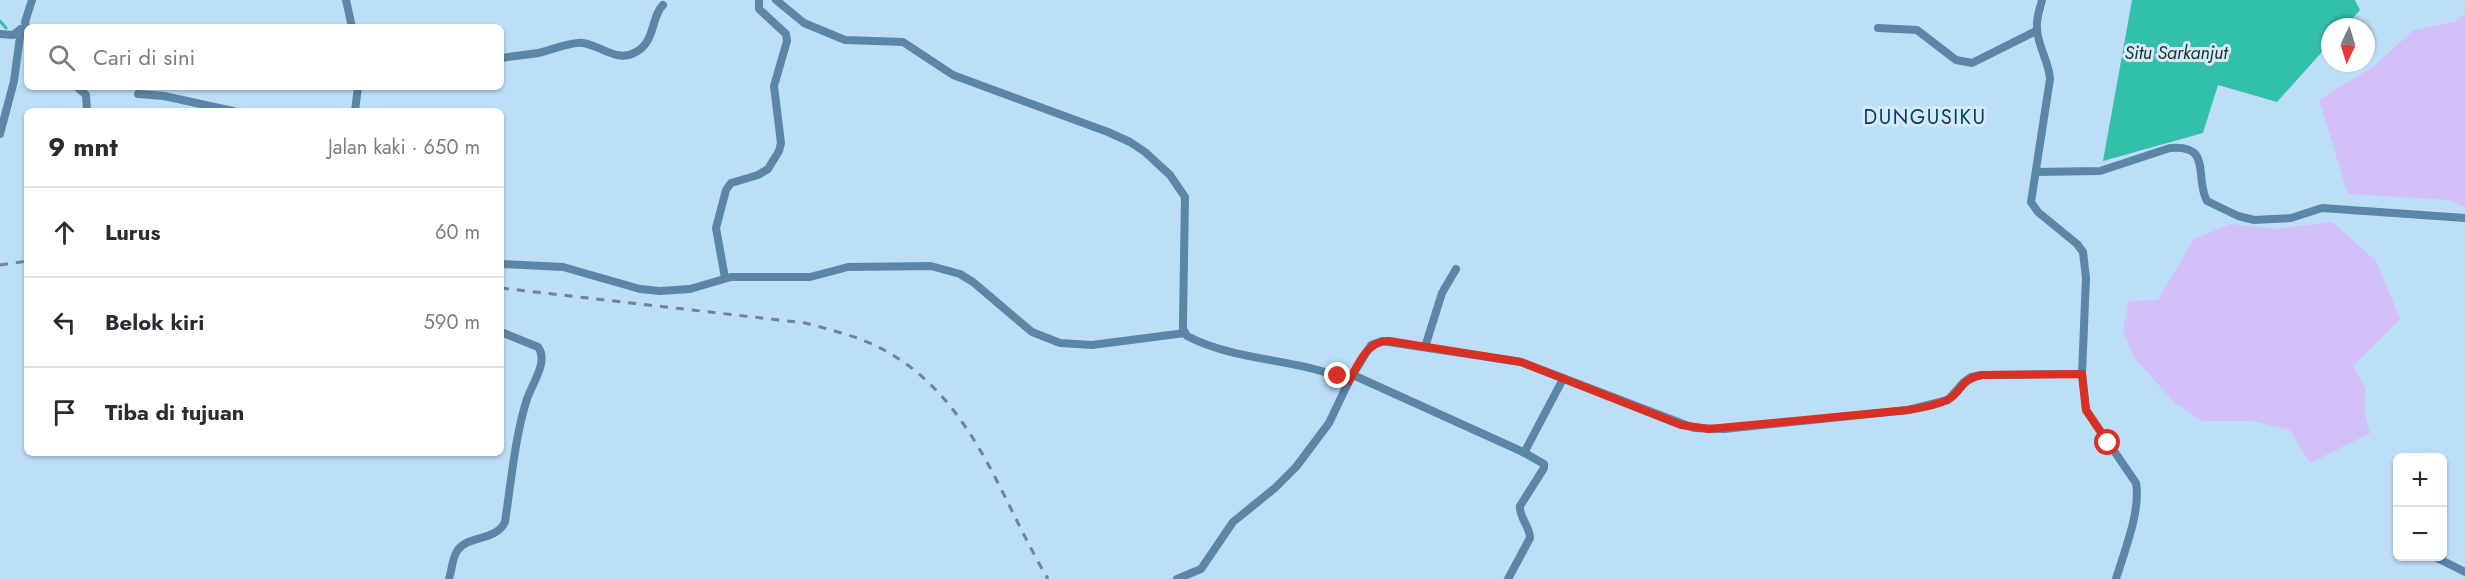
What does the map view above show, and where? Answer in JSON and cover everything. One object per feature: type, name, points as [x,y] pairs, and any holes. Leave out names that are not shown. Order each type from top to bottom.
[{"type":"street","points":[[25,24],[32,0]]},
{"type":"street","points":[[346,0],[351,24]]},
{"type":"street","points":[[725,278],[716,228],[726,190],[731,183],[758,175],[768,169],[781,143],[774,86],[787,41],[786,34],[759,9],[759,0]]},
{"type":"street","points":[[776,0],[804,23],[833,33],[845,40],[903,42],[953,75],[1108,132],[1130,142],[1156,161],[1170,174],[1185,197],[1183,321],[1185,333]]},
{"type":"street","points":[[2042,0],[2037,16],[2036,31],[2049,67],[2050,79],[2032,196],[2034,208],[2077,244],[2083,252],[2086,278],[2082,374],[2084,403],[2088,416],[2135,479],[2137,488],[2133,517],[2116,579]]},
{"type":"street","points":[[504,58],[537,53],[582,42],[611,54],[626,56],[638,52],[647,42],[663,5]]},
{"type":"street","points":[[0,34],[13,35],[24,27]]},
{"type":"street","points":[[0,134],[14,81],[24,27]]},
{"type":"street","points":[[1878,28],[1917,30],[1956,60],[1972,63],[2036,31]]},
{"type":"street","points":[[80,90],[86,95],[87,108]]},
{"type":"street","points":[[355,108],[358,90]]},
{"type":"street","points":[[138,94],[164,96],[219,108]]},
{"type":"street","points":[[2036,172],[2100,171],[2170,148],[2180,147],[2194,153],[2198,158],[2202,168],[2203,191],[2207,201],[2247,219],[2291,218],[2322,208],[2465,218]]},
{"type":"street","points":[[504,264],[563,267],[640,288],[660,291],[690,290],[725,278],[810,277],[848,267],[931,266],[960,274],[974,282],[1032,332],[1060,343],[1092,345],[1185,333],[1194,339],[1229,350],[1351,378],[1524,453],[1542,463],[1544,468],[1520,506],[1519,513],[1529,531],[1530,538],[1508,579]]},
{"type":"street","points":[[1425,347],[1442,293],[1456,269]]},
{"type":"street","points":[[449,579],[454,559],[460,549],[468,543],[499,531],[505,522],[525,407],[540,364],[541,353],[538,347],[504,333]]},
{"type":"street","points":[[1177,579],[1201,569],[1233,522],[1275,488],[1296,467],[1329,423],[1351,378],[1371,345],[1382,340],[1521,362],[1681,425],[1709,429],[1931,406],[1948,400],[1971,377],[1982,375],[2082,374]]},
{"type":"street","points":[[1524,453],[1563,378]]},
{"type":"street","points":[[2443,561],[2465,572]]},
{"type":"shaded area","points":[[2465,13],[2465,207],[2449,200],[2348,194],[2319,100],[2364,72],[2375,72],[2375,65],[2414,30],[2455,22]]},
{"type":"shaded area","points":[[2332,222],[2376,261],[2400,319],[2353,366],[2365,388],[2365,414],[2370,433],[2310,463],[2290,430],[2253,421],[2202,421],[2175,403],[2135,359],[2123,331],[2129,301],[2158,300],[2194,239],[2231,224],[2275,229]]},
{"type":"water","name":"Situ Sarkanjut","points":[[2132,0],[2355,0],[2360,10],[2353,18],[2321,18],[2321,53],[2277,102],[2218,85],[2203,133],[2103,161]]},
{"type":"waterway","points":[[0,21],[6,28]]},
{"type":"railway","points":[[0,265],[24,261]]},
{"type":"railway","points":[[504,288],[805,323],[873,344],[913,369],[962,421],[981,451],[1048,579]]},
{"type":"district","name":"DUNGUSIKU","points":[[1925,117]]},
{"type":"route","points":[[1338,376],[1349,381],[1371,345],[1382,340],[1521,362],[1681,425],[1724,429],[1931,406],[1948,400],[1971,377],[1982,375],[2082,374],[2084,403],[2088,416],[2108,443]]}]
